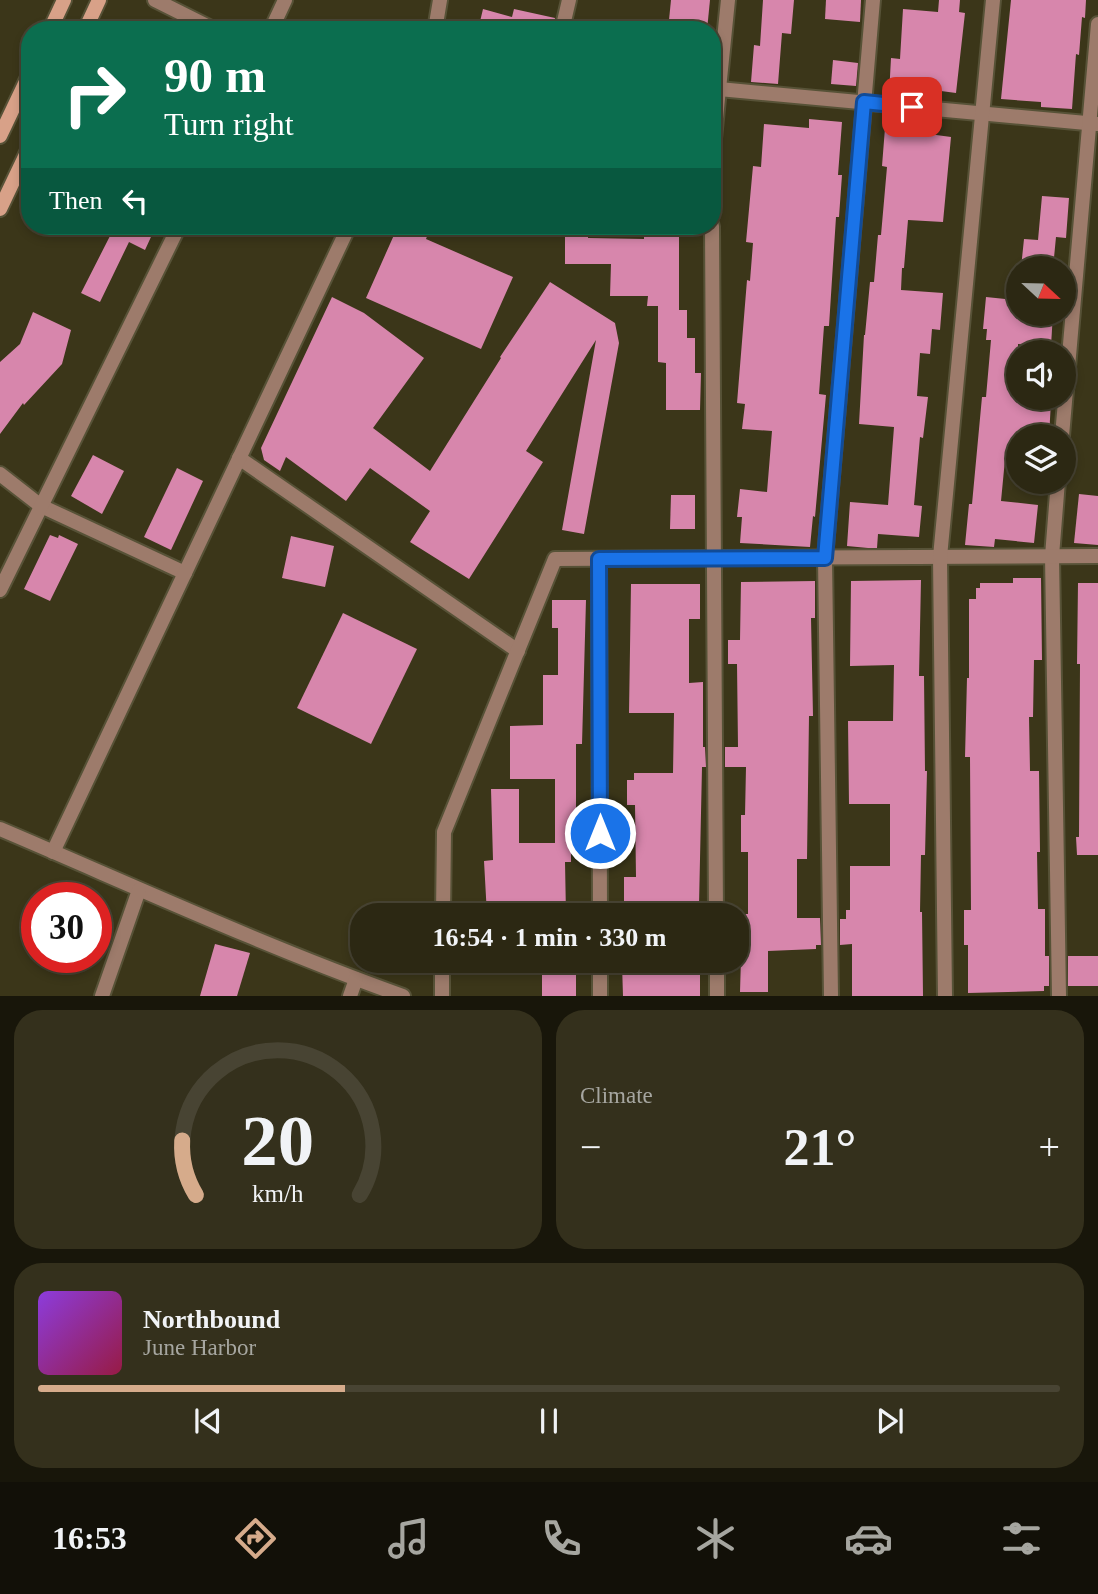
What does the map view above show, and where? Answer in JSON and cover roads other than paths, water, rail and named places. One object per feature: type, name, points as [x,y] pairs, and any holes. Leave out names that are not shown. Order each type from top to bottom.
[{"type":"street","points":[[54,21],[65,0]]},
{"type":"street","points":[[89,21],[99,0]]},
{"type":"street","points":[[155,0],[197,21]]},
{"type":"street","points":[[275,21],[285,0]]},
{"type":"street","points":[[436,21],[440,0]]},
{"type":"street","points":[[564,21],[569,0]]},
{"type":"street","points":[[721,69],[728,0]]},
{"type":"street","points":[[831,996],[825,558],[873,0]]},
{"type":"street","points":[[945,996],[940,557],[993,0]]},
{"type":"street","points":[[1063,424],[1093,124],[1098,24]]},
{"type":"street","points":[[721,89],[1093,124]]},
{"type":"street","points":[[0,136],[21,92]]},
{"type":"street","points":[[0,209],[21,165]]},
{"type":"street","points":[[0,590],[175,235]]},
{"type":"street","points":[[53,852],[345,235]]},
{"type":"street","points":[[712,235],[716,903]]},
{"type":"street","points":[[239,458],[518,651]]},
{"type":"street","points":[[0,474],[41,506],[185,573]]},
{"type":"street","points":[[1057,494],[1052,556],[1059,996]]},
{"type":"street","points":[[443,903],[444,832],[555,559],[1098,556]]},
{"type":"street","points":[[599,559],[600,903]]},
{"type":"street","points":[[0,830],[139,890],[403,996]]},
{"type":"street","points":[[102,996],[139,890]]},
{"type":"street","points":[[442,973],[442,996]]},
{"type":"street","points":[[600,973],[600,996]]},
{"type":"street","points":[[717,973],[717,996]]},
{"type":"street","points":[[349,996],[356,979]]}]
